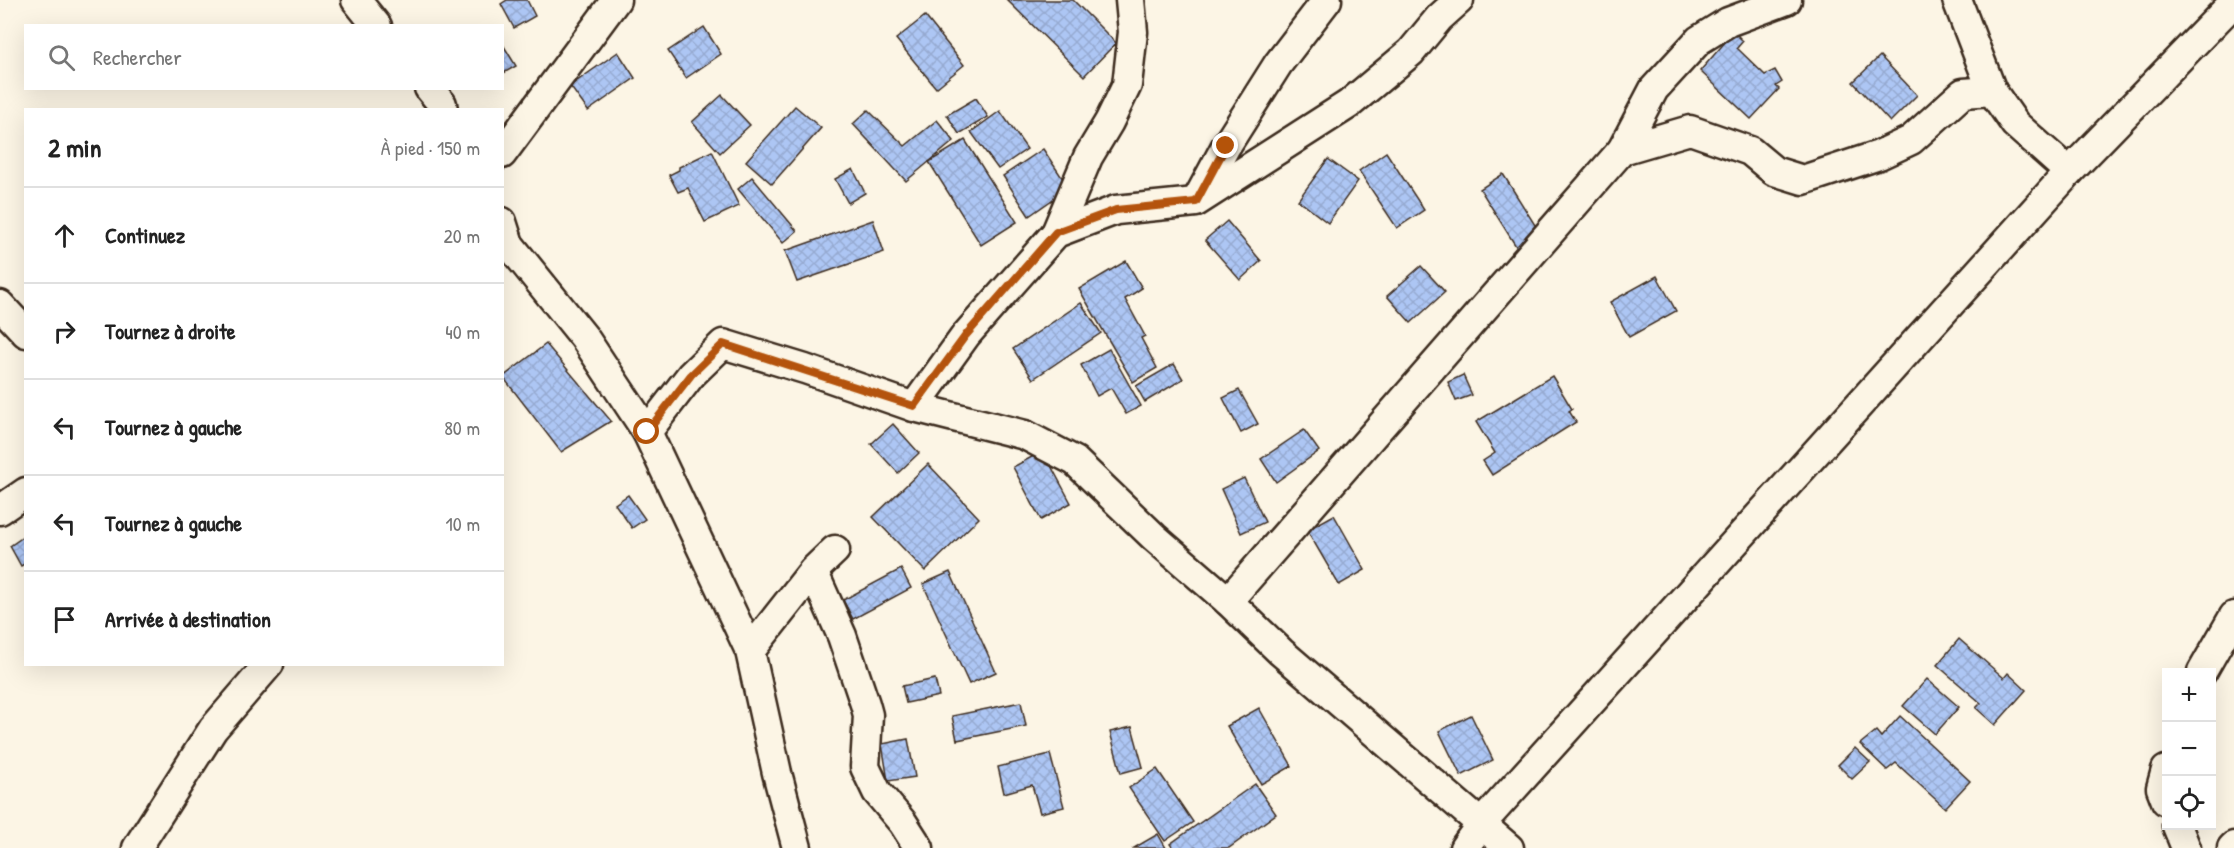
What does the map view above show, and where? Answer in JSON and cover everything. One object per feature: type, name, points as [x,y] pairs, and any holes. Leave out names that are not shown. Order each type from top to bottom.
[{"type":"street","points":[[356,0],[375,24]]},
{"type":"street","points":[[504,151],[616,0]]},
{"type":"street","points":[[914,406],[966,335],[1056,232],[1088,157],[1127,85],[1133,32],[1130,0]]},
{"type":"street","points":[[1196,202],[1226,146],[1278,64],[1327,0]]},
{"type":"street","points":[[1056,232],[1116,210],[1196,202],[1348,104],[1411,52],[1439,18],[1459,0]]},
{"type":"street","points":[[1228,601],[1622,150],[1654,89],[1700,40],[1728,22],[1787,0]]},
{"type":"street","points":[[1957,0],[1992,91],[2015,124],[2069,172]]},
{"type":"street","points":[[1464,848],[1481,824],[2069,172],[2234,2]]},
{"type":"street","points":[[431,90],[443,108]]},
{"type":"street","points":[[1622,150],[1690,130],[1750,151],[1774,171],[1803,180],[1879,155],[1911,140],[1963,93],[1992,91]]},
{"type":"street","points":[[505,237],[584,337],[647,432],[750,651],[777,773],[797,848]]},
{"type":"street","points":[[0,305],[24,331]]},
{"type":"street","points":[[647,432],[691,375],[723,344],[914,406],[1025,435],[1075,461],[1154,537],[1228,601],[1281,652],[1509,848]]},
{"type":"street","points":[[0,510],[24,493]]},
{"type":"street","points":[[750,651],[813,571],[835,550]]},
{"type":"street","points":[[813,571],[842,636],[868,715],[865,768],[877,792],[903,823],[919,848]]},
{"type":"street","points":[[2204,668],[2234,616]]},
{"type":"street","points":[[137,848],[213,729],[267,666]]},
{"type":"street","points":[[2179,830],[2186,848]]},
{"type":"building","points":[[507,0],[527,0],[535,16],[514,28],[501,4]]},
{"type":"building","points":[[1007,0],[1073,0],[1116,43],[1084,76]]},
{"type":"building","points":[[925,16],[964,65],[936,88],[896,39]]},
{"type":"building","points":[[704,27],[721,54],[686,78],[668,51]]},
{"type":"building","points":[[1734,32],[1743,41],[1737,48],[1765,75],[1775,70],[1782,82],[1776,86],[1779,89],[1751,119],[1700,71]]},
{"type":"building","points":[[504,46],[516,66],[504,73]]},
{"type":"building","points":[[618,52],[635,78],[588,111],[570,86]]},
{"type":"building","points":[[1880,56],[1917,95],[1890,122],[1853,82]]},
{"type":"building","points":[[722,95],[750,125],[720,153],[692,122]]},
{"type":"building","points":[[976,98],[988,117],[959,134],[947,115]]},
{"type":"building","points":[[795,106],[821,128],[772,184],[746,161]]},
{"type":"building","points":[[868,110],[905,146],[937,120],[954,141],[906,181],[853,124]]},
{"type":"building","points":[[1000,111],[1027,149],[998,169],[971,132]]},
{"type":"building","points":[[965,140],[1017,222],[981,245],[929,162]]},
{"type":"building","points":[[1043,149],[1069,188],[1029,216],[1003,176]]},
{"type":"building","points":[[712,151],[739,206],[705,222],[688,188],[678,192],[669,175],[679,170],[679,167]]},
{"type":"building","points":[[1386,152],[1424,210],[1397,228],[1359,171]]},
{"type":"building","points":[[1328,159],[1358,181],[1328,223],[1298,200]]},
{"type":"building","points":[[853,169],[865,193],[848,203],[835,179]]},
{"type":"building","points":[[1503,174],[1540,233],[1517,248],[1480,189]]},
{"type":"building","points":[[752,177],[797,231],[783,243],[738,189]]},
{"type":"building","points":[[873,220],[884,252],[797,282],[785,251]]},
{"type":"building","points":[[1227,221],[1261,261],[1240,280],[1205,240]]},
{"type":"building","points":[[1126,261],[1142,288],[1125,299],[1145,336],[1141,338],[1157,368],[1133,382],[1079,289]]},
{"type":"building","points":[[1421,266],[1445,292],[1411,323],[1387,296]]},
{"type":"building","points":[[1657,276],[1676,311],[1629,337],[1610,302]]},
{"type":"building","points":[[1081,303],[1101,333],[1033,379],[1013,349]]},
{"type":"building","points":[[546,344],[611,421],[561,452],[504,376]]},
{"type":"building","points":[[1109,349],[1141,406],[1126,414],[1111,388],[1097,396],[1081,365]]},
{"type":"building","points":[[1174,364],[1183,379],[1145,402],[1136,386]]},
{"type":"building","points":[[1463,375],[1472,395],[1456,401],[1448,382]]},
{"type":"building","points":[[1552,376],[1572,409],[1569,411],[1576,422],[1492,475],[1483,461],[1495,453],[1476,422]]},
{"type":"building","points":[[1239,390],[1258,424],[1241,433],[1223,398]]},
{"type":"building","points":[[893,424],[919,453],[898,473],[871,444]]},
{"type":"building","points":[[1304,430],[1319,451],[1276,482],[1261,459]]},
{"type":"building","points":[[1043,451],[1071,503],[1041,520],[1013,467]]},
{"type":"building","points":[[928,464],[979,518],[925,571],[873,517]]},
{"type":"building","points":[[1244,478],[1265,522],[1241,533],[1221,489]]},
{"type":"building","points":[[628,495],[645,519],[632,528],[615,504]]},
{"type":"building","points":[[1334,515],[1365,570],[1339,585],[1307,530]]},
{"type":"building","points":[[24,536],[24,564],[21,566],[10,546]]},
{"type":"building","points":[[901,569],[911,588],[853,619],[843,600]]},
{"type":"building","points":[[950,572],[996,672],[969,684],[923,584]]},
{"type":"building","points":[[1959,639],[2004,678],[2008,673],[2026,690],[1995,725],[1976,708],[1981,703],[1937,665]]},
{"type":"building","points":[[935,679],[939,696],[906,703],[902,686]]},
{"type":"building","points":[[1927,679],[1959,707],[1935,734],[1903,706]]},
{"type":"building","points":[[1021,702],[1026,726],[957,740],[952,716]]},
{"type":"building","points":[[1259,708],[1292,766],[1261,784],[1227,726]]},
{"type":"building","points":[[1471,715],[1493,760],[1461,776],[1439,731]]},
{"type":"building","points":[[1900,716],[1970,781],[1945,808],[1896,763],[1887,770],[1860,744],[1876,731],[1881,737]]},
{"type":"building","points":[[1132,727],[1143,767],[1121,773],[1110,732]]},
{"type":"building","points":[[908,739],[915,777],[888,781],[882,744]]},
{"type":"building","points":[[1855,748],[1870,762],[1852,779],[1838,765]]},
{"type":"building","points":[[1050,754],[1064,807],[1040,813],[1032,785],[1004,793],[998,767]]},
{"type":"building","points":[[1157,769],[1193,822],[1165,841],[1129,788]]},
{"type":"building","points":[[1255,784],[1276,814],[1229,848],[1173,848],[1170,844]]},
{"type":"building","points":[[1158,834],[1166,848],[1134,848]]},
{"type":"route","points":[[647,432],[691,375],[723,344],[914,406],[966,335],[1056,232],[1116,210],[1196,202],[1226,146]]}]
